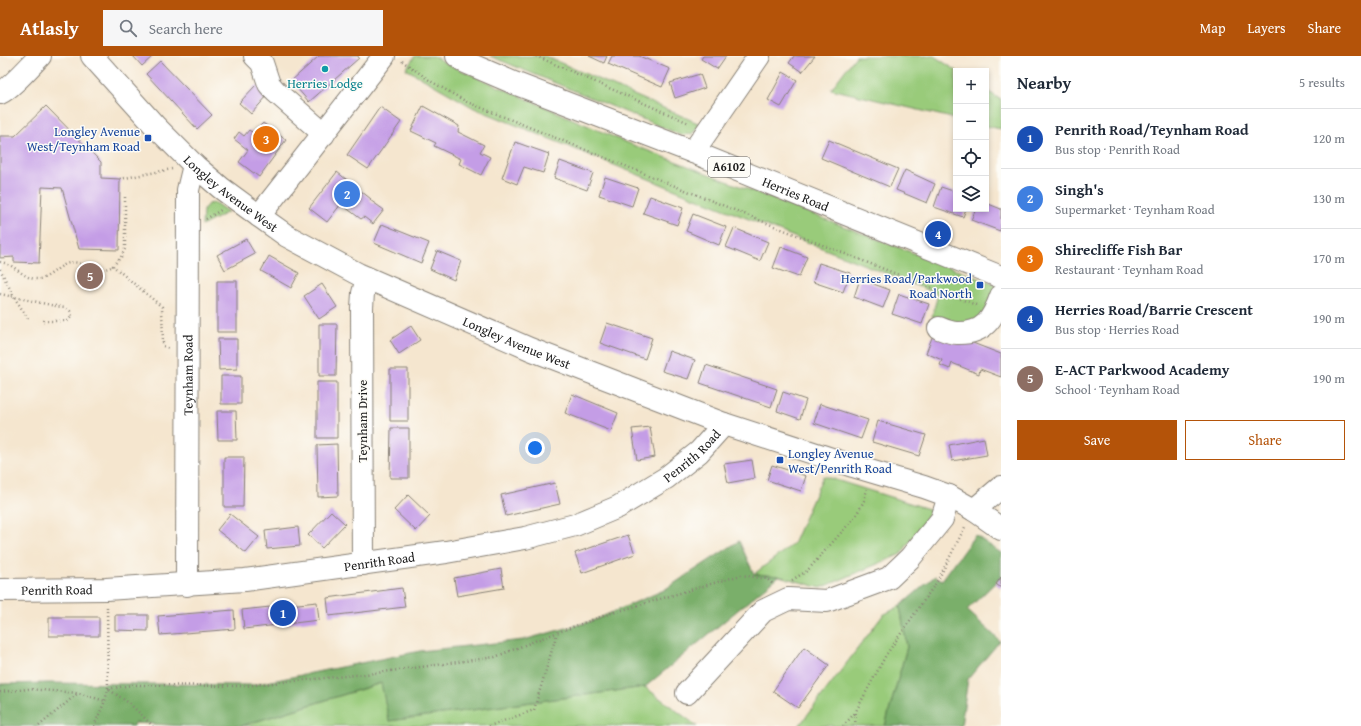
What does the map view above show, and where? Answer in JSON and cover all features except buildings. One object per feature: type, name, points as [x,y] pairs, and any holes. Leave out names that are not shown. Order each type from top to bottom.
[{"type":"street","points":[[0,93],[13,83],[40,56]]},
{"type":"street","name":"Longley Avenue West","points":[[92,56],[156,127],[194,165],[239,201],[288,236],[367,278],[530,348],[724,424],[949,496],[974,510],[1001,529]]},
{"type":"street","points":[[255,56],[262,63],[269,84],[276,92],[324,134]]},
{"type":"street","name":"Herries Road","points":[[457,56],[465,62],[514,83],[693,152],[1001,277]]},
{"type":"street","points":[[693,152],[760,56]]},
{"type":"street","points":[[259,216],[324,134],[392,58]]},
{"type":"street","name":"Teynham Road","points":[[187,585],[188,190],[194,165]]},
{"type":"street","name":"Teynham Drive","points":[[363,564],[362,308],[363,293],[367,278]]},
{"type":"street","points":[[939,328],[956,334],[974,331],[986,325],[998,304]]},
{"type":"street","name":"Penrith Road","points":[[0,590],[106,589],[187,585],[245,580],[446,552],[525,538],[574,525],[618,507],[666,478],[699,452],[724,424]]},
{"type":"street","points":[[974,510],[1001,487]]},
{"type":"street","points":[[687,693],[763,611],[788,599],[827,601],[889,578],[910,558],[942,519],[949,496]]},
{"type":"path","points":[[536,56],[708,132]]},
{"type":"path","points":[[392,58],[467,102],[779,228],[998,304]]},
{"type":"path","points":[[120,179],[194,165]]},
{"type":"path","points":[[0,262],[6,263],[26,276],[36,279],[45,277],[61,266],[70,263],[79,263],[99,270],[107,269],[113,266],[121,257],[125,249],[125,197]]},
{"type":"path","points":[[188,231],[212,215],[239,201]]},
{"type":"path","points":[[113,266],[162,308],[163,346],[180,353],[188,346]]},
{"type":"path","points":[[0,269],[29,320]]},
{"type":"path","points":[[0,294],[65,308],[70,311],[72,316],[68,321],[41,321]]},
{"type":"path","points":[[789,582],[807,571],[855,517],[864,501],[872,471]]},
{"type":"path","points":[[843,726],[856,711],[886,655],[938,580],[974,510]]},
{"type":"path","points":[[108,689],[132,685],[244,686],[376,673],[495,657],[557,632],[609,614],[741,575],[767,579],[777,589]]},
{"type":"path","points":[[94,726],[105,701],[108,689],[106,589]]},
{"type":"path","points":[[489,726],[534,710],[557,632]]},
{"type":"path","points":[[0,692],[28,689],[78,693],[105,701]]},
{"type":"path","points":[[108,689],[129,703],[153,726]]},
{"type":"path","points":[[39,726],[78,693]]},
{"type":"path","points":[[855,726],[856,711]]},
{"type":"green space","points":[[415,56],[434,56],[447,64],[623,141],[1001,287],[1001,323],[988,317],[959,330],[932,316],[938,294],[474,108],[406,69]]},
{"type":"green space","points":[[490,56],[545,56],[700,124],[692,134],[681,135]]},
{"type":"green space","points":[[856,56],[934,56],[953,68],[953,118],[831,89]]},
{"type":"green space","points":[[989,92],[1001,100],[1001,129],[989,127]]},
{"type":"green space","points":[[215,203],[228,212],[202,226],[203,210],[208,204]]},
{"type":"green space","points":[[823,476],[932,510],[901,554],[821,588],[779,576],[754,574],[793,544]]},
{"type":"green space","points":[[975,535],[1001,553],[1001,577],[967,610],[1000,641],[968,679],[961,726],[885,726],[907,647],[900,606],[935,576],[942,580]]},
{"type":"green space","points":[[739,541],[754,574],[779,576],[645,687],[389,721],[381,683],[241,726],[186,726],[134,723],[133,726],[0,726],[0,684],[252,685],[420,651],[523,640],[592,621],[664,590]]},
{"type":"green space","points":[[900,606],[907,647],[885,726],[799,726],[883,615]]},
{"type":"green space","points":[[382,683],[389,721],[645,687],[697,726],[241,726]]},
{"type":"place","name":"Herries Lodge","points":[[325,69]]},
{"type":"place","name":"Longley Avenue West/Teynham Road","points":[[148,138]]},
{"type":"place","name":"Shirecliffe Fish Bar","points":[[266,139]]},
{"type":"place","name":"Singh's","points":[[347,194]]},
{"type":"place","name":"Herries Road/Barrie Crescent","points":[[938,234]]},
{"type":"place","name":"E-ACT Parkwood Academy","points":[[90,276]]},
{"type":"place","name":"Herries Road/Parkwood Road North","points":[[980,285]]},
{"type":"place","name":"Longley Avenue West/Penrith Road","points":[[780,460]]},
{"type":"place","name":"Penrith Road/Teynham Road","points":[[283,613]]}]
